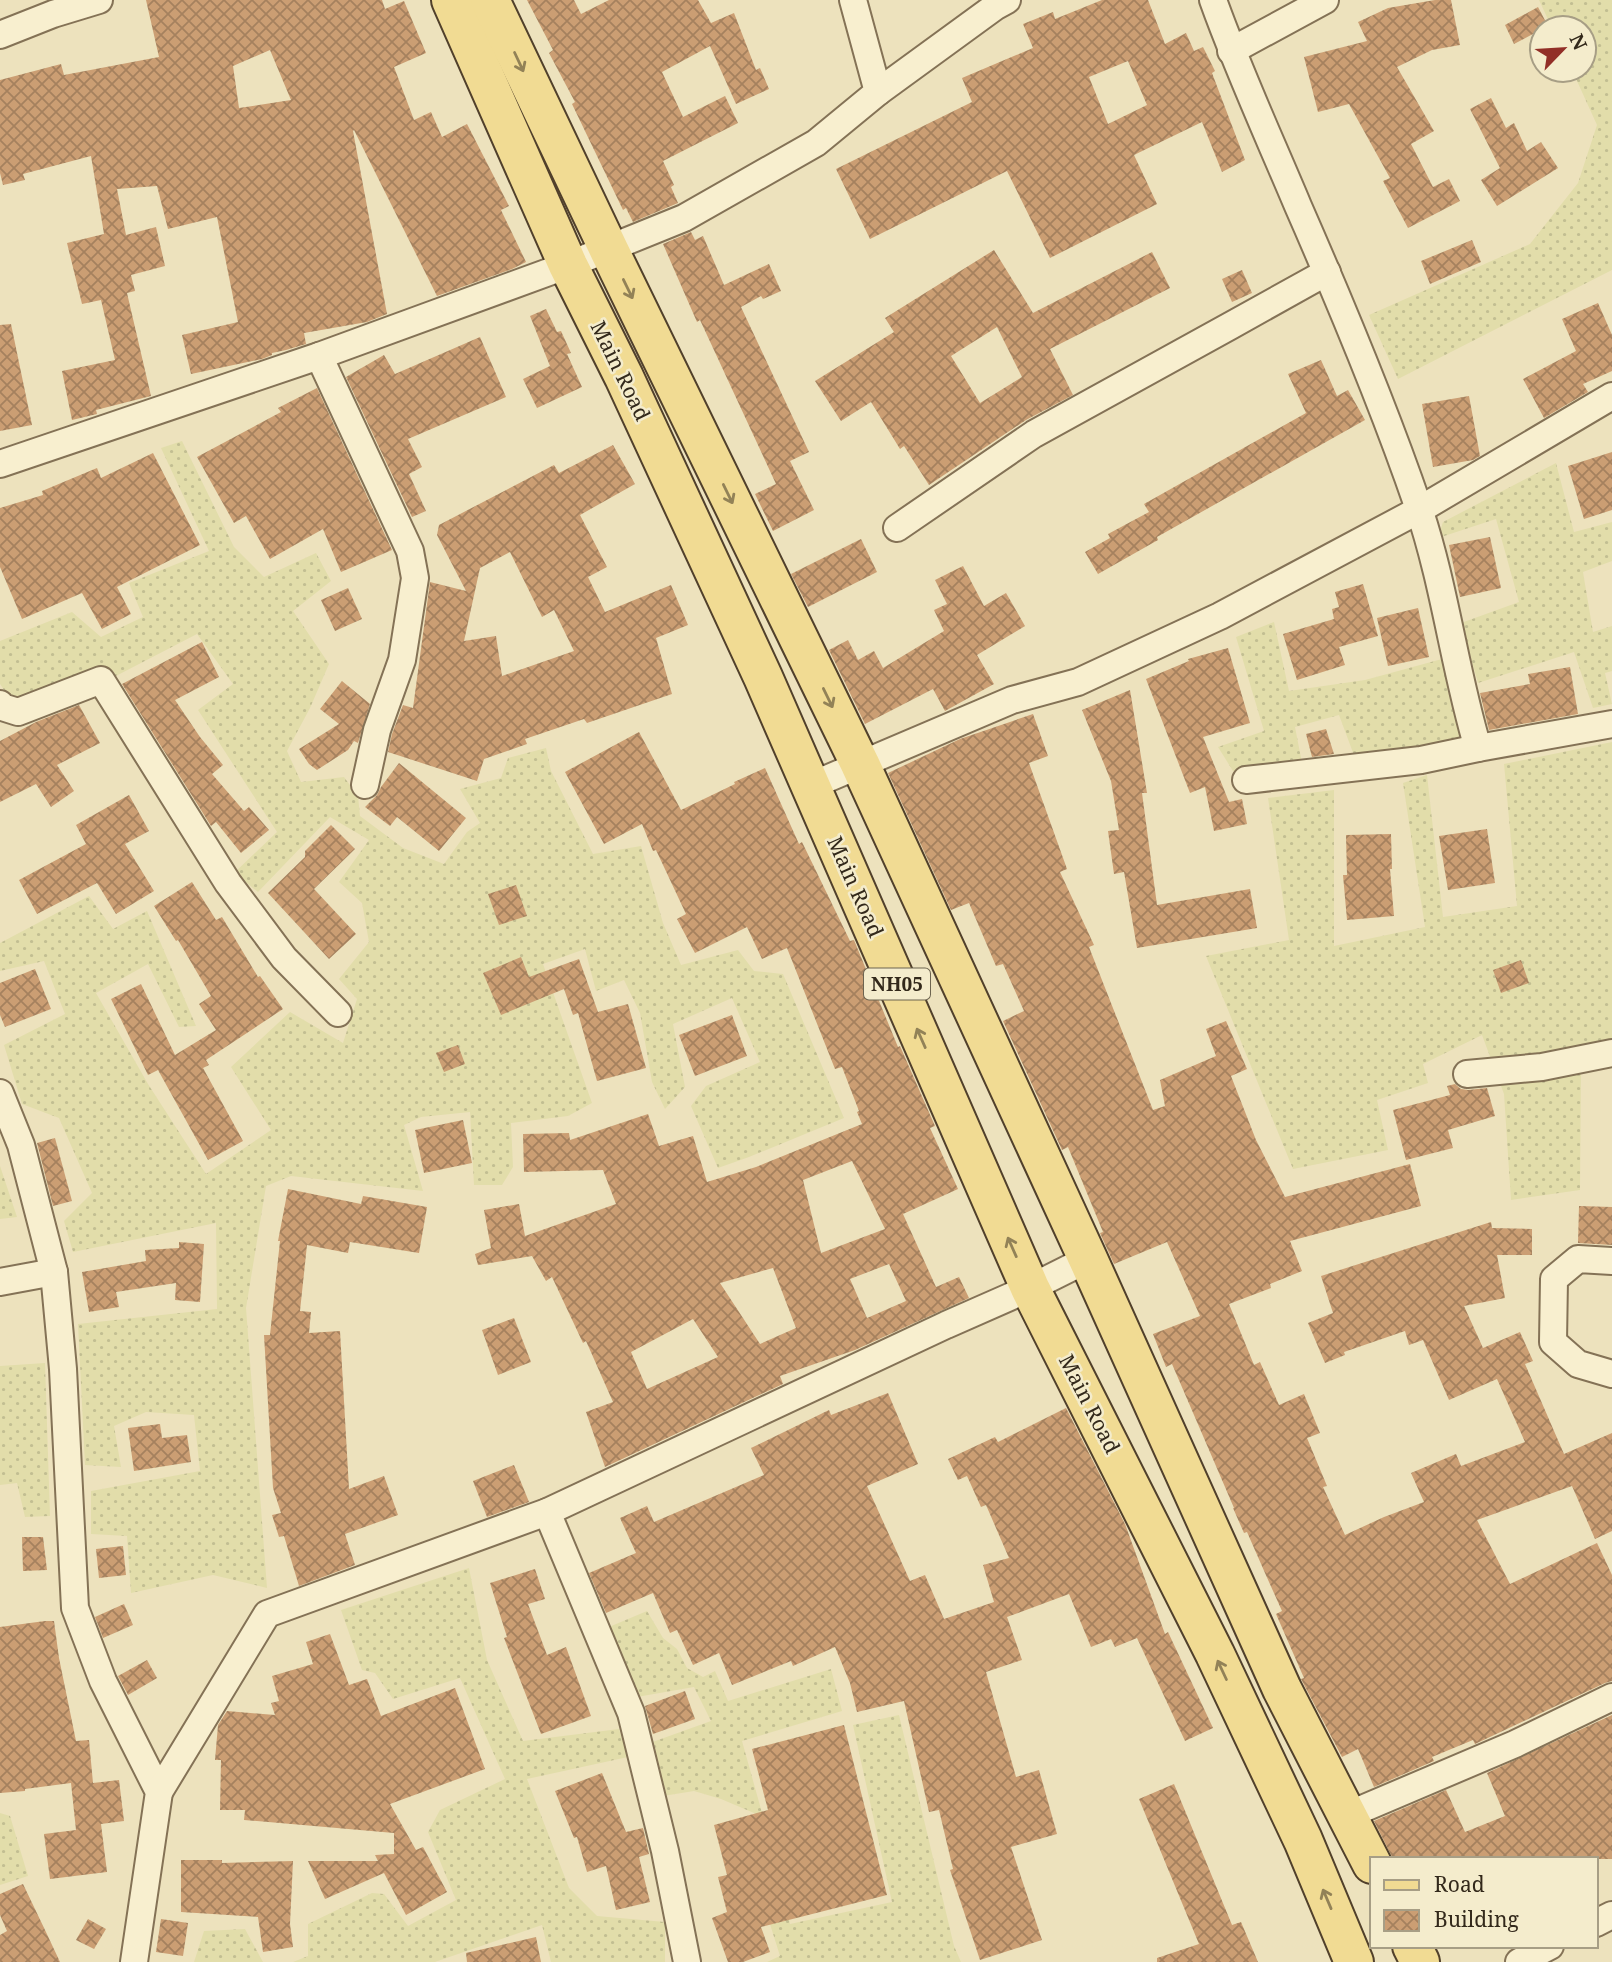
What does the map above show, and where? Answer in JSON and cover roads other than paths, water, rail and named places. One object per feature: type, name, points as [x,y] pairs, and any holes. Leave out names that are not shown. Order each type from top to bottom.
[{"type":"main road","name":"Main Road","points":[[451,0],[568,265],[624,377],[763,677],[1030,1288],[1240,1706],[1303,1840],[1354,1962]]},
{"type":"main road","name":"Main Road","points":[[490,0],[860,764],[1282,1689],[1370,1860]]},
{"type":"main road","points":[[1240,1706],[1282,1689]]},
{"type":"street","points":[[0,35],[51,7],[99,0]]},
{"type":"street","points":[[853,0],[878,92]]},
{"type":"street","points":[[0,464],[319,356],[609,250],[684,218],[816,143],[878,92],[1007,0]]},
{"type":"street","points":[[1213,0],[1231,51],[1397,446],[1419,510],[1444,602],[1465,706],[1478,748]]},
{"type":"street","points":[[1231,51],[1325,0]]},
{"type":"street","points":[[897,528],[1034,434],[1326,272]]},
{"type":"street","points":[[319,356],[406,540],[415,578],[402,660],[377,730],[365,785]]},
{"type":"street","points":[[810,786],[1012,700],[1078,682],[1220,616],[1419,510],[1612,396]]},
{"type":"street","points":[[0,704],[18,712],[101,680],[228,883],[284,958],[338,1013]]},
{"type":"street","points":[[1246,780],[1421,760],[1612,724]]},
{"type":"street","points":[[1467,1074],[1542,1067],[1612,1053]]},
{"type":"street","points":[[0,1093],[21,1145],[54,1272],[63,1369],[75,1608],[103,1681],[159,1792]]},
{"type":"street","points":[[134,1962],[159,1792],[267,1614],[547,1512],[1088,1259]]},
{"type":"street","points":[[1612,1261],[1578,1259],[1554,1279],[1553,1342],[1578,1364],[1612,1374]]},
{"type":"street","points":[[0,1282],[54,1272]]},
{"type":"street","points":[[547,1512],[631,1713],[665,1851],[687,1962]]},
{"type":"street","points":[[1348,1815],[1515,1744],[1612,1698]]},
{"type":"street","points":[[1519,1962],[1546,1948]]}]
